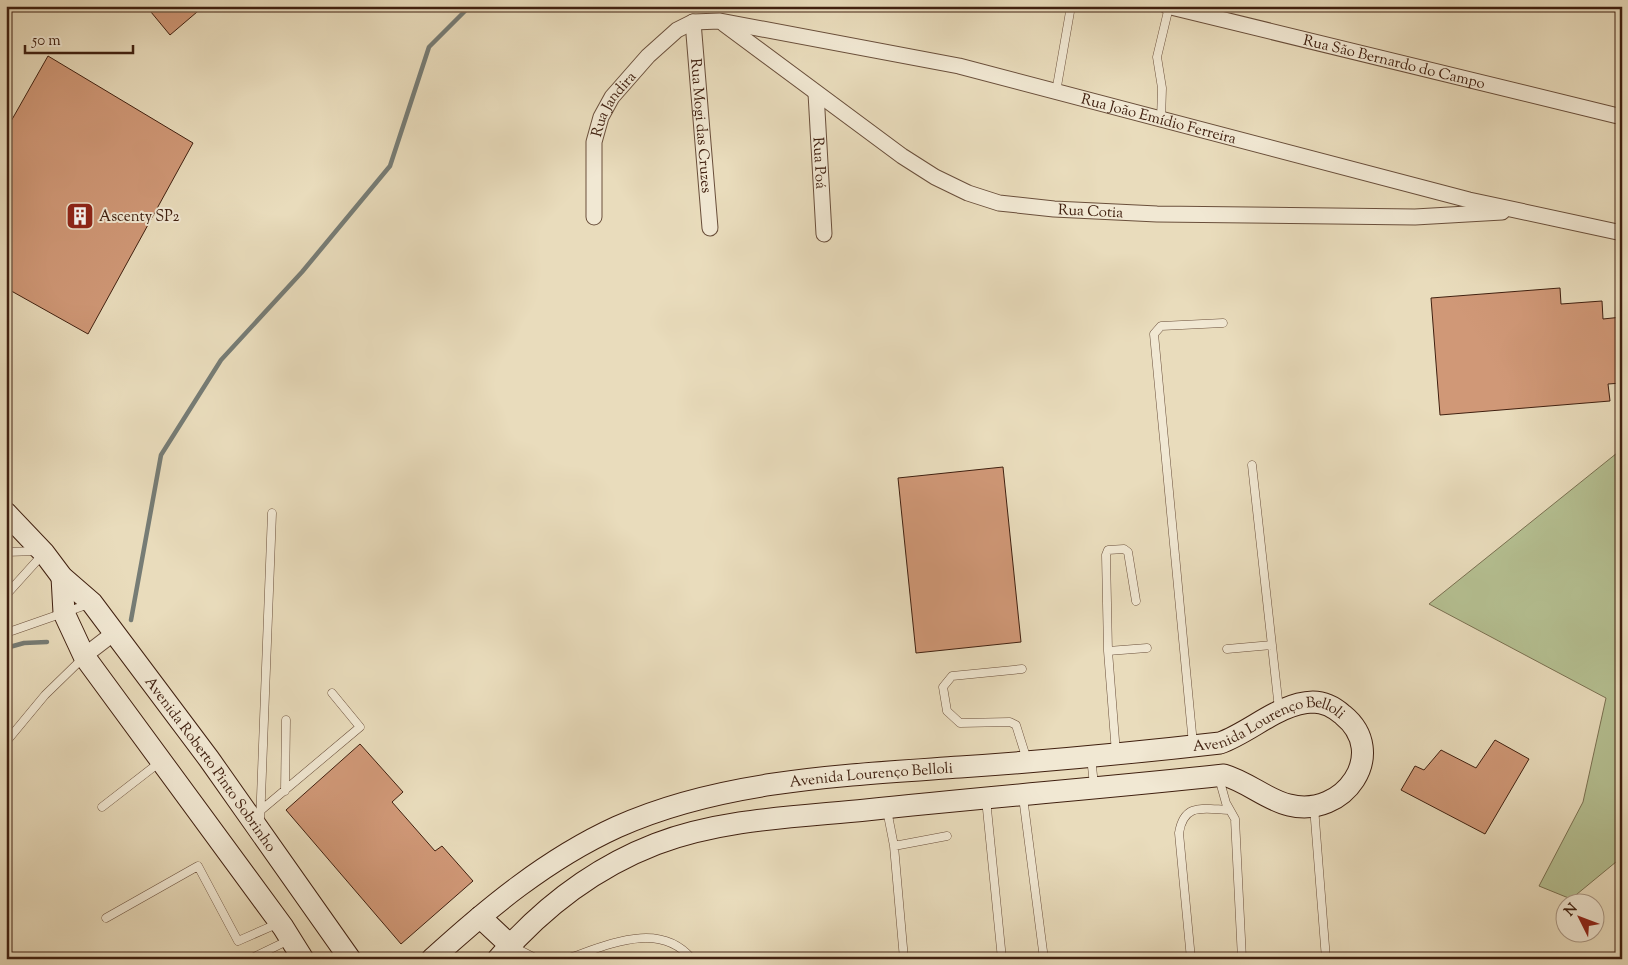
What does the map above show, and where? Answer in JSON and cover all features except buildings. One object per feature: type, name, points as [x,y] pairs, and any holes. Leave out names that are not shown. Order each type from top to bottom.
[{"type":"street","name":"Rua São Bernardo do Campo","points":[[1168,6],[1622,117]]},
{"type":"street","name":"Rua João Emídio Ferreira","points":[[693,22],[720,21],[959,66],[1469,200],[1622,233]]},
{"type":"street","name":"Rua Cotia","points":[[720,21],[857,125],[935,178],[968,193],[999,203],[1054,209],[1219,216],[1424,217],[1519,211]]},
{"type":"street","name":"Rua Jandira","points":[[594,217],[593,151],[601,117],[612,96],[648,56],[677,30],[693,22]]},
{"type":"street","name":"Rua Mogi das Cruzes","points":[[693,22],[710,228]]},
{"type":"street","name":"Rua Poá","points":[[816,93],[824,234]]},
{"type":"street","name":"Avenida Roberto Pinto Sobrinho","points":[[6,512],[43,552],[62,577],[92,603],[260,820],[350,959]]},
{"type":"street","points":[[62,577],[64,613],[84,656],[294,947]]},
{"type":"street","points":[[84,656],[114,632]]},
{"type":"street","name":"Avenida Lourenço Belloli","points":[[432,959],[518,886],[564,855],[616,827],[667,807],[698,798],[839,776],[1117,755],[1220,743],[1296,704],[1315,702],[1332,706],[1349,720],[1358,732],[1363,746],[1361,762],[1356,776],[1343,794],[1326,804],[1314,807],[1289,805],[1238,779],[1219,776],[886,808],[702,829],[655,845],[572,890],[549,906],[504,952]]},
{"type":"street","points":[[480,917],[504,952]]},
{"type":"lane","points":[[1056,92],[1071,6]]},
{"type":"lane","points":[[1161,120],[1162,88],[1157,57],[1168,6]]},
{"type":"lane","points":[[1194,746],[1154,334],[1161,326],[1223,323]]},
{"type":"lane","points":[[1252,465],[1279,712]]},
{"type":"lane","points":[[260,820],[272,513]]},
{"type":"lane","points":[[1117,755],[1108,651],[1106,555],[1108,550],[1123,549],[1128,552],[1136,601]]},
{"type":"lane","points":[[6,552],[43,552]]},
{"type":"lane","points":[[6,595],[43,552]]},
{"type":"lane","points":[[6,633],[92,603]]},
{"type":"lane","points":[[1227,649],[1272,645]]},
{"type":"lane","points":[[1108,651],[1147,648]]},
{"type":"lane","points":[[6,742],[45,695],[84,656]]},
{"type":"lane","points":[[1022,669],[952,676],[943,687],[948,711],[960,723],[1010,722],[1016,725],[1028,762]]},
{"type":"lane","points":[[260,820],[285,791],[360,727],[332,693]]},
{"type":"lane","points":[[285,791],[286,720]]},
{"type":"lane","points":[[1091,757],[1094,788]]},
{"type":"lane","points":[[102,807],[161,761]]},
{"type":"lane","points":[[1219,776],[1229,810],[1235,819],[1242,959]]},
{"type":"lane","points":[[1023,795],[1044,959]]},
{"type":"lane","points":[[986,798],[1002,959]]},
{"type":"lane","points":[[1314,807],[1326,959]]},
{"type":"lane","points":[[886,808],[894,846],[904,959]]},
{"type":"lane","points":[[1191,959],[1179,833],[1181,819],[1196,809],[1229,810]]},
{"type":"lane","points":[[894,846],[947,836]]},
{"type":"lane","points":[[106,918],[198,866],[238,941],[294,947]]},
{"type":"lane","points":[[566,959],[616,942],[643,937],[659,938],[673,943],[692,959]]},
{"type":"lane","points":[[250,959],[294,947]]},
{"type":"lane","points":[[504,952],[537,959]]},
{"type":"green space","points":[[1622,449],[1622,857],[1580,892],[1556,893],[1539,886],[1583,802],[1606,698],[1429,604]]},
{"type":"waterway","points":[[131,620],[161,455],[221,360],[302,272],[390,166],[429,47],[470,6]]},
{"type":"waterway","points":[[6,648],[24,643],[47,642]]},
{"type":"place","name":"Ascenty SP2","points":[[80,216]]}]
